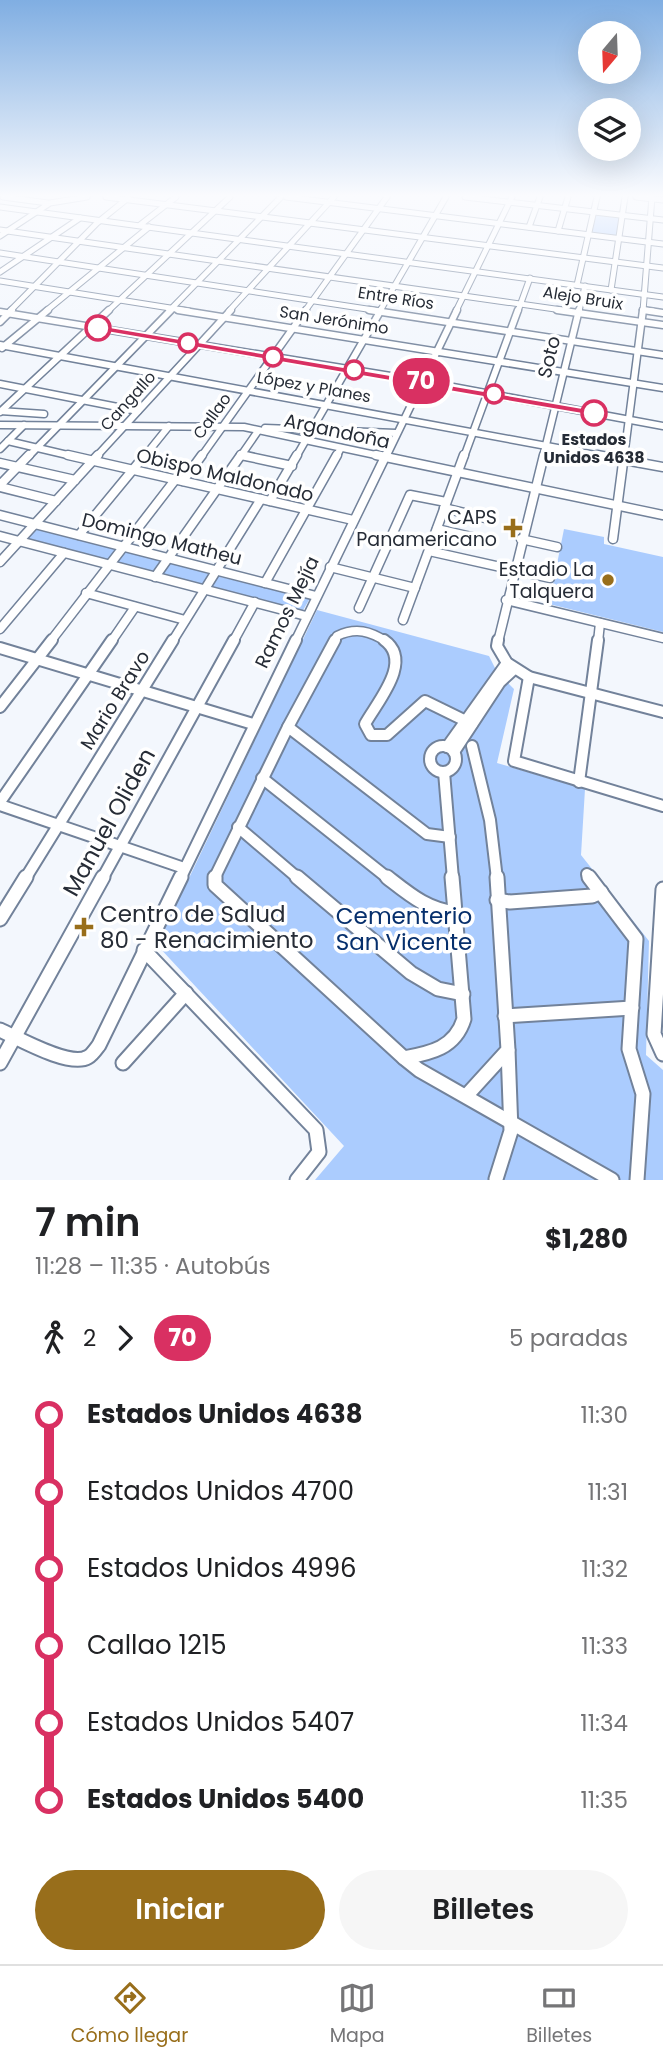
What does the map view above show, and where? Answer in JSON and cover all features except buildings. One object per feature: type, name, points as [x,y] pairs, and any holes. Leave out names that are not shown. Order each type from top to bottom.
[{"type":"street","points":[[0,272],[30,252]]},
{"type":"street","points":[[0,322],[67,252]]},
{"type":"street","points":[[2,347],[119,252]]},
{"type":"street","name":"Alejo Bruix","points":[[165,252],[663,325]]},
{"type":"street","points":[[0,486],[228,252]]},
{"type":"street","name":"Cangallo","points":[[0,562],[284,252]]},
{"type":"street","points":[[333,252],[663,297]]},
{"type":"street","name":"Mario Bravo","points":[[0,919],[216,571],[308,441],[415,252]]},
{"type":"street","name":"Ramos Mejía","points":[[15,1037],[74,1060],[89,1057],[99,1045],[485,252]]},
{"type":"street","points":[[540,252],[663,268]]},
{"type":"street","name":"Soto","points":[[510,666],[497,642],[579,312],[584,252]]},
{"type":"street","points":[[611,290],[617,252]]},
{"type":"street","points":[[613,539],[643,310],[647,252]]},
{"type":"street","name":"Entre Ríos","points":[[0,253],[663,355]]},
{"type":"street","points":[[0,411],[172,253]]},
{"type":"street","name":"Callao","points":[[0,707],[108,564],[224,427],[347,254]]},
{"type":"street","points":[[403,620],[530,278]]},
{"type":"street","name":"San Jerónimo","points":[[0,281],[663,388]]},
{"type":"street","points":[[643,310],[663,313]]},
{"type":"street","points":[[0,312],[421,381],[663,426]]},
{"type":"street","name":"López y Planes","points":[[2,347],[404,417],[663,467]]},
{"type":"street","points":[[0,384],[138,411]]},
{"type":"street","points":[[0,411],[44,414]]},
{"type":"street","name":"Argandoña","points":[[0,425],[244,427],[663,515]]},
{"type":"street","points":[[0,449],[24,425]]},
{"type":"street","points":[[79,535],[169,426]]},
{"type":"street","points":[[244,427],[396,433]]},
{"type":"street","points":[[155,577],[258,430]]},
{"type":"street","name":"Obispo Maldonado","points":[[8,441],[353,520]]},
{"type":"street","points":[[265,583],[341,448]]},
{"type":"street","points":[[241,455],[292,466]]},
{"type":"street","points":[[0,463],[75,480]]},
{"type":"street","points":[[0,486],[56,501]]},
{"type":"street","points":[[359,608],[410,495],[485,518]]},
{"type":"street","name":"Domingo Matheu","points":[[0,515],[316,596]]},
{"type":"street","points":[[437,529],[476,538]]},
{"type":"street","name":"Domingo Matheu","points":[[0,536],[306,616]]},
{"type":"street","points":[[521,539],[557,547]]},
{"type":"street","points":[[429,551],[550,578]]},
{"type":"street","points":[[0,629],[64,553]]},
{"type":"street","points":[[330,567],[415,588]]},
{"type":"street","points":[[86,593],[185,620]]},
{"type":"street","points":[[506,600],[663,638]]},
{"type":"street","name":"Manuel Oliden","points":[[0,1063],[255,603]]},
{"type":"street","points":[[135,607],[0,803],[57,826],[184,869]]},
{"type":"street","points":[[579,782],[600,623]]},
{"type":"street","points":[[469,722],[425,701],[387,735],[371,736],[366,729],[366,720],[394,680],[396,668],[391,650],[384,640],[371,632],[355,630],[334,639],[262,778],[214,878],[215,885],[419,1070],[612,1180]]},
{"type":"street","points":[[0,648],[253,724]]},
{"type":"street","points":[[450,749],[510,666],[529,677],[663,712]]},
{"type":"street","points":[[529,677],[514,761],[663,806]]},
{"type":"street","points":[[288,727],[428,834],[439,838],[450,837]]},
{"type":"street","points":[[472,746],[483,782],[497,900],[512,1121],[510,1138],[496,1179]]},
{"type":"street","points":[[444,772],[431,765],[428,757],[433,749],[450,749]]},
{"type":"street","points":[[444,772],[456,766],[457,759],[450,749]]},
{"type":"street","points":[[404,1058],[449,1046],[464,1023],[444,772]]},
{"type":"street","points":[[262,778],[419,902],[439,911],[456,914]]},
{"type":"street","points":[[239,827],[411,972],[432,986],[463,994]]},
{"type":"street","points":[[587,874],[636,939],[630,1055],[643,1094],[637,1180]]},
{"type":"street","points":[[660,1049],[654,1034],[656,984],[661,959],[663,889]]},
{"type":"street","points":[[497,900],[592,896],[601,892]]},
{"type":"street","points":[[144,950],[311,1124],[319,1138],[319,1152],[297,1180]]},
{"type":"street","points":[[123,1063],[186,993]]},
{"type":"street","points":[[505,1016],[632,1008]]},
{"type":"street","points":[[0,1030],[15,1037]]},
{"type":"street","points":[[467,1095],[508,1050]]},
{"type":"green space","points":[[35,527],[116,550],[107,561],[24,539]]},
{"type":"green space","name":"Estadio La Talquera","points":[[564,529],[604,537],[604,544],[663,557],[663,632],[549,604]]},
{"type":"green space","points":[[125,550],[161,562],[154,573],[114,565]]},
{"type":"green space","points":[[171,562],[210,574],[203,586],[161,574]]},
{"type":"green space","points":[[216,576],[309,597],[309,600],[302,612],[213,590],[210,586]]},
{"type":"green space","name":"Cementerio San Vicente","points":[[317,610],[489,656],[497,672],[514,689],[497,763],[585,789],[581,855],[649,941],[646,1055],[663,1070],[663,1180],[315,1180],[344,1146],[157,945]]},
{"type":"bus line","name":"70","points":[[98,328],[421,381],[594,413]]},
{"type":"place","name":"Estados Unidos 4638","points":[[594,413]]},
{"type":"place","name":"CAPS Panamericano","points":[[513,528]]},
{"type":"place","name":"Estadio La Talquera","points":[[608,580]]},
{"type":"place","name":"Centro de Salud 80 - Renacimiento","points":[[84,927]]}]
